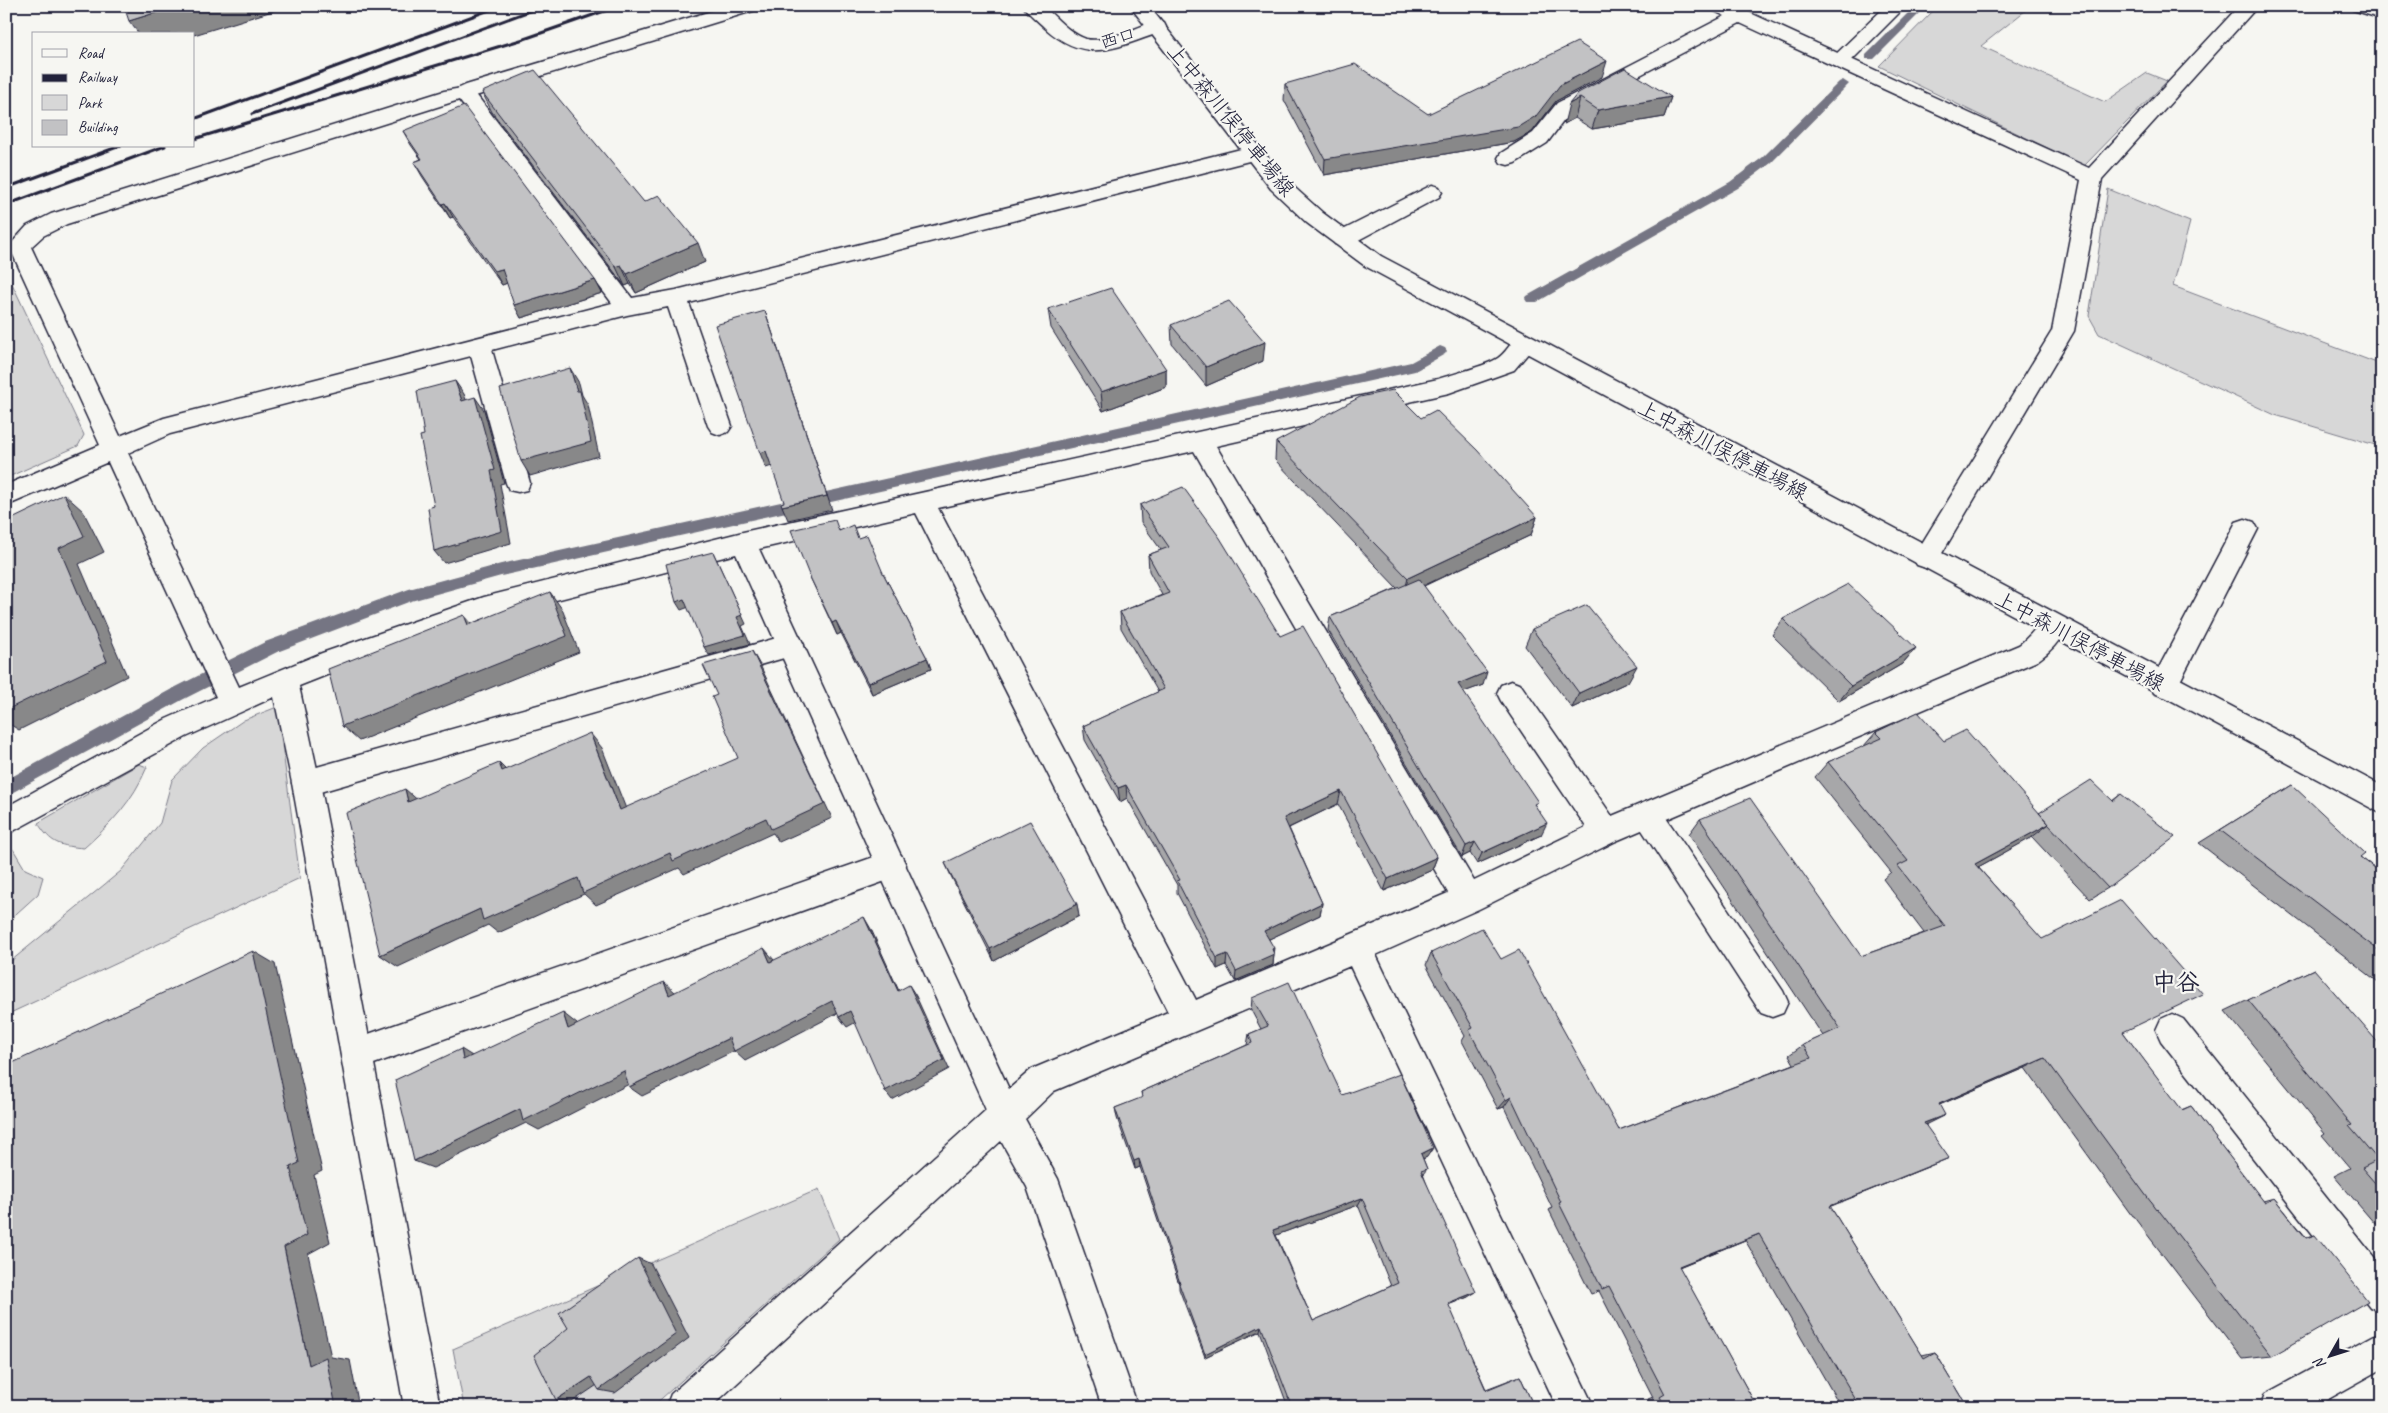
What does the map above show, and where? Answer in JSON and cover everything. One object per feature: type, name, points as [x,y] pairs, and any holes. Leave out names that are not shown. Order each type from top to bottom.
[{"type":"street","points":[[232,702],[20,246],[35,231],[60,219],[451,95],[462,94],[473,89],[749,6]]},
{"type":"street","name":"西口","points":[[1032,6],[1071,38],[1090,46],[1157,27]]},
{"type":"street","name":"上中森川俣停車場線","points":[[1139,6],[1278,184],[1315,218],[1373,261],[2382,801]]},
{"type":"street","points":[[1719,6],[2092,177]]},
{"type":"street","points":[[1840,62],[1897,6]]},
{"type":"street","points":[[1926,558],[2063,331],[2092,177],[2249,6]]},
{"type":"street","points":[[2360,6],[2382,13]]},
{"type":"street","points":[[1508,158],[1540,138],[1564,107],[1739,16]]},
{"type":"street","points":[[462,94],[468,97],[628,307]]},
{"type":"street","points":[[6,496],[114,447],[164,427],[480,347],[628,307],[676,298],[1253,153]]},
{"type":"street","points":[[1343,239],[1432,192]]},
{"type":"street","points":[[676,298],[720,426]]},
{"type":"street","points":[[6,822],[176,728],[232,702],[284,679],[484,608],[744,542],[1441,387],[1506,364],[1526,344]]},
{"type":"street","points":[[480,347],[518,483]]},
{"type":"street","points":[[1201,441],[1468,899]]},
{"type":"street","points":[[923,503],[1188,1018]]},
{"type":"street","points":[[2164,685],[2246,529]]},
{"type":"street","points":[[744,542],[1004,1114],[1041,1179],[1120,1407]]},
{"type":"street","points":[[684,1407],[1043,1080],[1357,948],[1468,899],[1606,832],[2028,653],[2040,644],[2054,627]]},
{"type":"street","points":[[306,783],[791,645]]},
{"type":"street","points":[[284,679],[306,783],[422,1407]]},
{"type":"street","points":[[1511,693],[1606,832]]},
{"type":"street","points":[[1648,815],[1772,1002]]},
{"type":"street","points":[[357,1054],[891,864]]},
{"type":"street","points":[[1357,948],[1576,1407]]},
{"type":"street","points":[[2172,1030],[2382,1295]]},
{"type":"street","points":[[2278,1407],[2382,1349]]},
{"type":"green space","points":[[1938,6],[2031,6],[1981,46],[2105,102],[2147,73],[2167,81],[2084,166],[1879,66]]},
{"type":"green space","points":[[2108,189],[2190,222],[2173,286],[2382,365],[2382,447],[2275,415],[2099,334],[2089,316]]},
{"type":"green space","points":[[6,271],[84,435],[78,446],[6,478]]},
{"type":"green space","points":[[277,707],[300,878],[6,1015],[6,965],[121,871],[160,823],[172,780],[203,748],[244,720]]},
{"type":"green space","points":[[139,764],[147,767],[135,791],[112,821],[84,848],[57,843],[47,835],[38,823]]},
{"type":"green space","points":[[6,846],[13,849],[25,869],[43,877],[38,894],[6,923]]},
{"type":"green space","points":[[819,1189],[839,1239],[652,1407],[464,1407],[453,1349]]},
{"type":"building","points":[[124,6],[177,6],[129,21]]},
{"type":"building","points":[[1577,42],[1607,61],[1560,85],[1536,116],[1518,127],[1325,159],[1285,84],[1355,64],[1428,114]]},
{"type":"building","points":[[1625,68],[1671,97],[1598,110],[1580,98],[1569,104],[1578,93]]},
{"type":"building","points":[[535,70],[644,202],[659,195],[698,243],[627,274],[621,265],[616,267],[482,92]]},
{"type":"building","points":[[464,106],[595,280],[514,305],[502,269],[494,271],[445,203],[442,204],[414,162],[422,159],[403,131]]},
{"type":"building","points":[[1111,288],[1166,369],[1101,392],[1048,309]]},
{"type":"building","points":[[1229,301],[1265,342],[1206,367],[1171,325]]},
{"type":"building","points":[[765,311],[827,496],[782,506],[781,503],[784,502],[766,451],[760,453],[715,325]]},
{"type":"building","points":[[570,368],[577,391],[580,391],[591,442],[521,461],[500,389]]},
{"type":"building","points":[[455,381],[462,401],[475,397],[495,470],[491,471],[502,531],[434,551],[428,508],[434,506],[420,436],[424,435],[417,391]]},
{"type":"building","points":[[1393,390],[1421,418],[1436,410],[1477,450],[1537,517],[1408,578],[1276,442],[1360,397]]},
{"type":"building","points":[[1183,487],[1220,538],[1280,636],[1303,626],[1437,857],[1388,879],[1341,791],[1284,818],[1322,903],[1264,931],[1274,948],[1272,949],[1274,954],[1236,971],[1227,954],[1217,958],[1177,881],[1180,880],[1126,785],[1118,788],[1083,726],[1164,689],[1120,612],[1169,593],[1148,555],[1169,547],[1140,505]]},
{"type":"building","points":[[64,494],[84,536],[59,548],[107,661],[6,710],[6,522]]},
{"type":"building","points":[[835,520],[839,531],[853,525],[858,538],[867,535],[883,573],[927,658],[868,683],[836,621],[832,623],[809,575],[791,530]]},
{"type":"building","points":[[713,552],[742,615],[737,617],[745,635],[704,647],[684,599],[676,602],[666,564]]},
{"type":"building","points":[[1419,579],[1487,672],[1458,684],[1538,802],[1534,804],[1547,823],[1482,853],[1475,842],[1466,846],[1330,617]]},
{"type":"building","points":[[1848,584],[1916,648],[1851,686],[1783,619]]},
{"type":"building","points":[[550,592],[567,636],[342,726],[328,669],[464,615],[468,625]]},
{"type":"building","points":[[1587,605],[1637,666],[1579,693],[1532,629]]},
{"type":"building","points":[[752,651],[825,804],[771,829],[766,818],[673,861],[670,853],[583,893],[578,878],[483,920],[480,909],[380,955],[346,813],[405,789],[408,802],[499,763],[502,771],[590,733],[620,810],[738,758],[712,697],[717,695],[703,665]]},
{"type":"building","points":[[1918,712],[1944,741],[1966,730],[2049,824],[1975,864],[2042,939],[2121,900],[2203,994],[2123,1032],[2182,1110],[2191,1106],[2265,1203],[2274,1198],[2306,1238],[2315,1235],[2368,1301],[2272,1356],[2156,1209],[2045,1058],[1939,1104],[1945,1115],[1924,1123],[1949,1158],[1830,1206],[1924,1358],[1935,1352],[1968,1407],[1860,1407],[1759,1234],[1679,1266],[1757,1407],[1666,1407],[1660,1397],[1665,1394],[1609,1286],[1602,1289],[1559,1203],[1561,1202],[1511,1097],[1506,1100],[1469,1030],[1473,1028],[1431,953],[1482,928],[1501,959],[1519,950],[1619,1130],[1811,1058],[1803,1045],[1840,1028],[1700,819],[1750,798],[1861,956],[1945,926],[1898,866],[1908,861],[1828,762],[1882,738],[1876,732]]},
{"type":"building","points":[[2091,780],[2113,801],[2121,794],[2175,837],[2108,888],[2039,813]]},
{"type":"building","points":[[2292,785],[2365,853],[2360,857],[2382,873],[2382,953],[2220,830]]},
{"type":"building","points":[[1030,821],[1077,904],[990,949],[945,863]]},
{"type":"building","points":[[864,917],[898,991],[909,985],[944,1060],[885,1091],[850,1011],[839,1017],[832,1001],[734,1051],[729,1038],[629,1087],[624,1071],[523,1121],[520,1109],[414,1161],[395,1080],[461,1049],[463,1060],[563,1013],[568,1029],[664,982],[669,995],[764,948],[770,962]]},
{"type":"building","points":[[253,951],[299,1163],[290,1167],[307,1235],[284,1247],[309,1365],[326,1357],[336,1407],[6,1407],[6,1066]]},
{"type":"building","points":[[2314,969],[2382,1047],[2382,1191],[2362,1168],[2378,1160],[2349,1126],[2352,1125],[2248,1000]]},
{"type":"building","points":[[1289,982],[1342,1095],[1400,1074],[1433,1148],[1421,1154],[1427,1169],[1421,1171],[1476,1292],[1448,1303],[1486,1390],[1520,1376],[1534,1407],[1292,1407],[1261,1326],[1205,1354],[1179,1284],[1139,1159],[1134,1161],[1115,1108],[1143,1097],[1141,1092],[1252,1043],[1249,1034],[1268,1026],[1252,998]],"holes":[[[1362,1198],[1398,1283],[1313,1321],[1273,1230]]]},
{"type":"building","points":[[638,1258],[676,1334],[599,1390],[591,1377],[556,1400],[534,1355],[568,1328],[559,1313]]},
{"type":"waterway","points":[[1870,57],[1922,6]]},
{"type":"waterway","points":[[1532,299],[1734,185],[1767,160],[1843,84]]},
{"type":"waterway","points":[[6,789],[176,695],[271,647],[409,595],[501,570],[1415,366],[1440,351]]},
{"type":"railway","points":[[195,119],[500,6]]},
{"type":"railway","points":[[252,114],[543,6]]},
{"type":"railway","points":[[195,139],[524,39],[619,6]]},
{"type":"railway","points":[[6,188],[115,148]]},
{"type":"railway","points":[[6,205],[160,148]]},
{"type":"district","name":"中谷","points":[[2176,982]]}]
